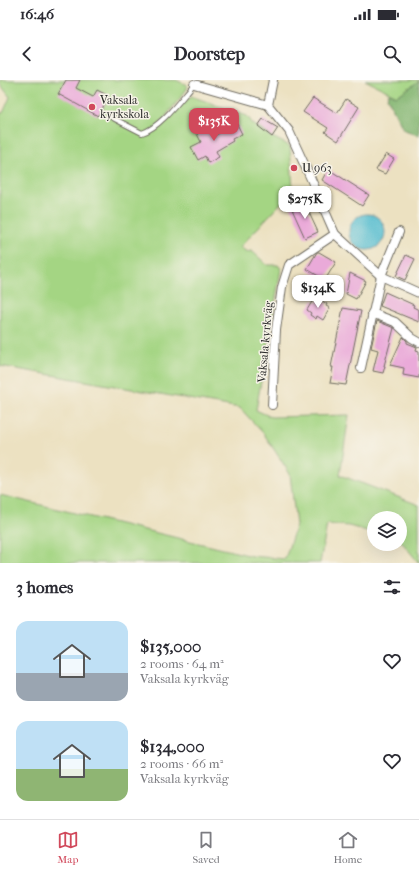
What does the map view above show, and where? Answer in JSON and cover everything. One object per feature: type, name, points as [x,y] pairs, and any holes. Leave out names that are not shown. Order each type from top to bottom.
[{"type":"street","points":[[268,105],[273,80]]},
{"type":"street","points":[[194,84],[268,105],[289,131],[312,179],[335,234],[381,276],[419,293]]},
{"type":"street","points":[[361,368],[381,276],[399,232]]},
{"type":"street","name":"Vaksala kyrkväg","points":[[272,405],[276,330],[282,287],[289,265],[335,234]]},
{"type":"street","points":[[372,313],[395,322],[412,338],[419,342]]},
{"type":"lane","points":[[109,116],[142,133],[150,131],[194,84]]},
{"type":"green space","points":[[0,80],[176,80],[187,85],[187,89],[155,130],[191,96],[247,116],[253,124],[272,137],[290,146],[293,190],[240,247],[247,252],[253,252],[267,265],[278,265],[281,269],[256,410],[271,417],[349,415],[340,475],[419,505],[419,563],[407,548],[407,511],[367,511],[367,531],[349,526],[327,524],[320,563],[0,563],[0,495],[252,556],[285,559],[296,525],[290,474],[264,434],[240,408],[0,366],[0,113],[3,113],[10,97],[0,84]]},
{"type":"green space","points":[[365,80],[419,80],[419,81],[397,96]]},
{"type":"green space","points":[[419,81],[419,136],[403,129],[387,97],[389,93],[397,96]]},
{"type":"water","points":[[367,214],[380,219],[385,232],[380,245],[367,250],[354,245],[349,232],[354,219]]},
{"type":"building","name":"Vaksala kyrkskola","points":[[66,80],[80,80],[76,88],[93,97],[97,90],[109,96],[98,116],[58,94]]},
{"type":"building","points":[[313,98],[337,113],[346,99],[359,107],[338,141],[325,132],[328,128],[303,112]]},
{"type":"building","points":[[263,119],[278,128],[272,137],[258,126]]},
{"type":"building","points":[[237,124],[242,134],[232,139],[233,141],[216,151],[219,157],[208,163],[205,156],[198,160],[191,147],[201,142],[196,132],[208,126],[213,136]]},
{"type":"building","points":[[386,154],[394,159],[385,174],[376,170]]},
{"type":"building","points":[[328,169],[369,195],[362,206],[322,180]]},
{"type":"building","points":[[304,202],[318,232],[305,238],[291,207]]},
{"type":"building","points":[[317,252],[336,262],[325,280],[307,269]]},
{"type":"building","points":[[406,255],[415,259],[405,280],[396,276]]},
{"type":"building","points":[[350,273],[366,281],[356,299],[346,294]]},
{"type":"building","points":[[385,292],[414,305],[413,307],[419,310],[419,322],[380,306]]},
{"type":"building","points":[[319,299],[330,308],[323,320],[317,316],[316,319],[310,315],[311,313],[307,310],[313,300],[317,303]]},
{"type":"building","points":[[343,308],[361,311],[346,385],[330,383],[333,367],[331,367]]},
{"type":"building","points":[[377,321],[394,328],[383,373],[373,371],[378,350],[371,348]]},
{"type":"building","points":[[403,337],[407,343],[417,347],[416,350],[419,351],[419,378],[403,375],[404,368],[390,365]]},
{"type":"place","name":"Vaksala kyrkskola","points":[[92,107]]},
{"type":"place","name":"U 963","points":[[294,168]]}]
